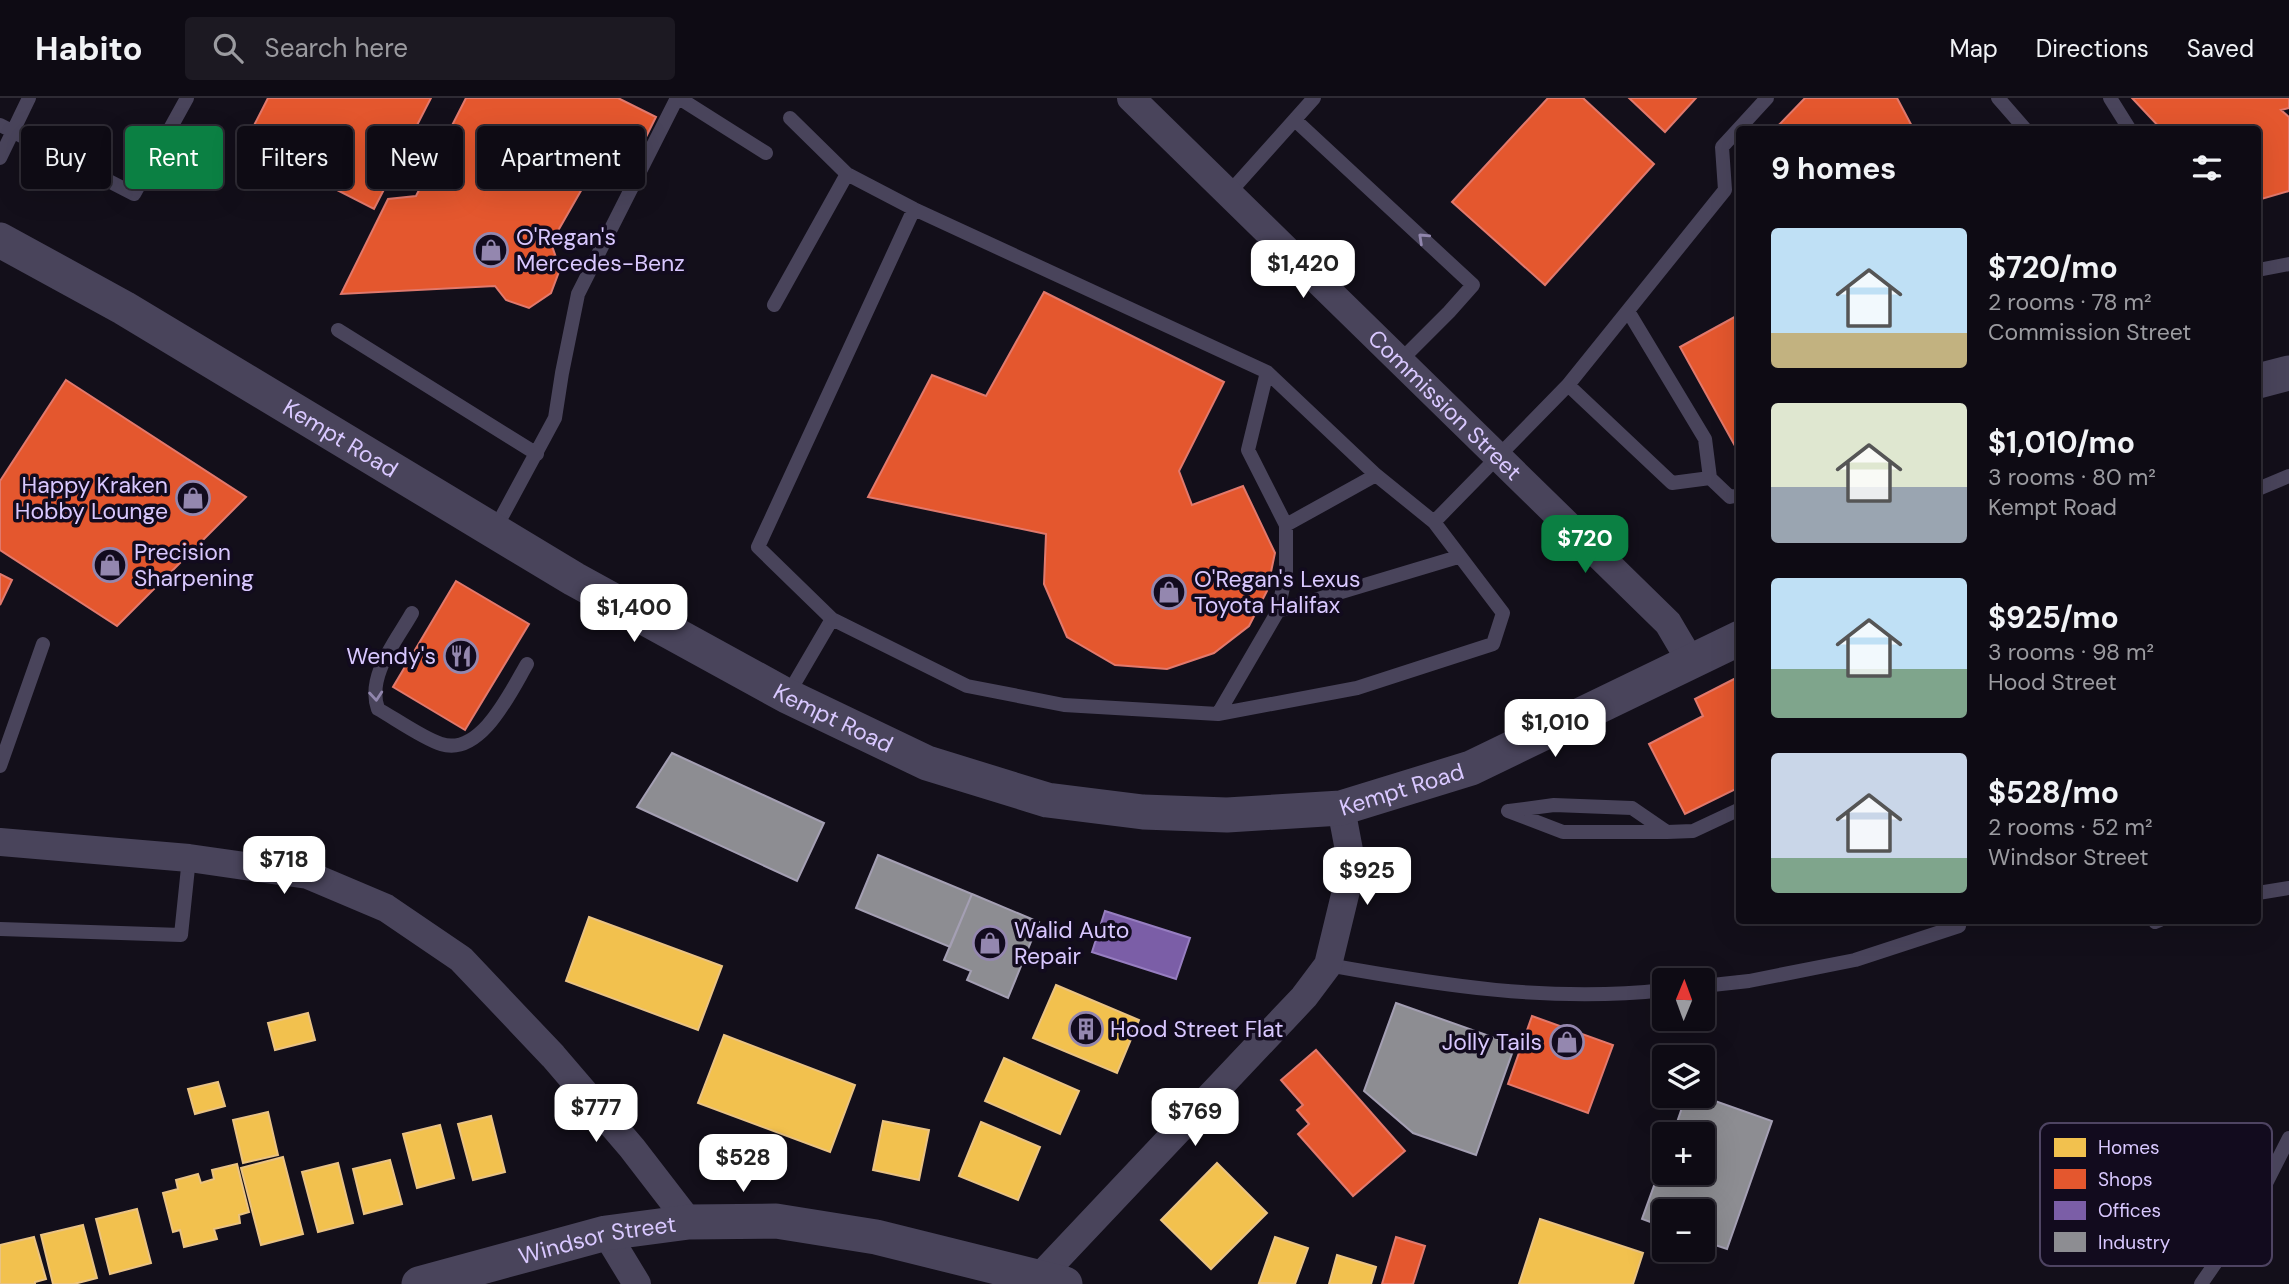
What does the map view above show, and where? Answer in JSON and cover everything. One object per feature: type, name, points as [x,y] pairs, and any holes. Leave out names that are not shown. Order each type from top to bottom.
[{"type":"street","name":"Commission Street","points":[[1131,98],[1668,623],[1691,662]]},
{"type":"street","name":"Kempt Road","points":[[0,240],[124,307],[573,579],[787,696],[927,762],[1047,800],[1143,812],[1215,814],[1341,808],[1471,768],[1736,640]]},
{"type":"street","points":[[1048,1281],[1304,997],[1328,965],[1352,866],[1341,808]]},
{"type":"street","points":[[0,842],[189,858],[308,875],[386,908],[461,959],[632,1148],[689,1222]]},
{"type":"street","name":"Windsor Street","points":[[419,1284],[606,1233],[689,1222],[776,1221],[876,1237],[1048,1281]]},
{"type":"street","points":[[606,1233],[637,1284]]},
{"type":"lane","points":[[0,158],[6,128],[29,98]]},
{"type":"lane","points":[[6,128],[134,194],[187,98]]},
{"type":"lane","points":[[493,532],[555,418],[578,294],[678,98],[766,153]]},
{"type":"lane","points":[[1228,193],[1314,98]]},
{"type":"lane","points":[[1741,126],[1767,98]]},
{"type":"lane","points":[[1998,98],[2022,126]]},
{"type":"lane","points":[[2110,98],[2128,126]]},
{"type":"lane","points":[[790,118],[847,174],[914,209],[1267,372],[1376,475],[1434,523],[1503,613],[1493,643],[1357,688],[1218,714],[1064,705],[967,687],[832,619],[758,547],[914,209]]},
{"type":"lane","points":[[1296,120],[1473,285],[1401,360]]},
{"type":"lane","points":[[1434,523],[1567,385],[1725,190],[1722,147],[1736,132]]},
{"type":"lane","points":[[774,305],[847,174]]},
{"type":"lane","points":[[2261,269],[2289,264]]},
{"type":"lane","points":[[1628,311],[1705,439],[1710,478],[1730,497],[1736,496]]},
{"type":"lane","points":[[338,330],[537,454]]},
{"type":"lane","points":[[1218,714],[1278,611],[1286,573],[1286,525],[1248,450],[1267,372]]},
{"type":"lane","points":[[1567,385],[1672,483],[1710,478]]},
{"type":"lane","points":[[1286,525],[1376,475]]},
{"type":"lane","points":[[2261,488],[2289,476]]},
{"type":"lane","points":[[1278,611],[1458,557]]},
{"type":"lane","points":[[412,613],[378,674],[374,689],[375,701],[378,709],[442,745],[465,743],[498,715],[527,664]]},
{"type":"lane","points":[[787,696],[832,619]]},
{"type":"lane","points":[[0,765],[43,644]]},
{"type":"lane","points":[[1667,832],[1632,808],[1554,804],[1508,811],[1563,832],[1667,832],[1693,831],[1736,810]]},
{"type":"lane","points":[[0,929],[181,934],[189,858]]},
{"type":"lane","points":[[2261,893],[2289,888]]},
{"type":"lane","points":[[1715,985],[1749,981],[1855,960],[1959,926]]},
{"type":"lane","points":[[1328,965],[1420,981],[1529,993],[1652,992]]},
{"type":"lane","points":[[2272,1172],[2289,1138]]},
{"type":"lane","points":[[2201,1284],[2213,1266]]},
{"type":"building: Homes","points":[[589,917],[722,966],[698,1030],[566,981]]},
{"type":"building: Homes","name":"Hood Street Flat","points":[[1056,985],[1139,1020],[1117,1073],[1033,1038]]},
{"type":"building: Homes","points":[[308,1013],[315,1040],[275,1050],[268,1023]]},
{"type":"building: Homes","points":[[724,1035],[855,1085],[830,1152],[698,1103]]},
{"type":"building: Homes","points":[[1004,1058],[1079,1091],[1060,1134],[985,1101]]},
{"type":"building: Homes","points":[[218,1082],[225,1106],[195,1114],[188,1089]]},
{"type":"building: Homes","points":[[268,1112],[278,1155],[243,1163],[233,1120]]},
{"type":"building: Homes","points":[[491,1116],[505,1172],[473,1180],[458,1124]]},
{"type":"building: Homes","points":[[883,1121],[929,1130],[919,1180],[873,1170]]},
{"type":"building: Homes","points":[[981,1122],[1040,1147],[1018,1200],[959,1176]]},
{"type":"building: Homes","points":[[440,1125],[454,1178],[417,1188],[403,1134]]},
{"type":"building: Homes","points":[[283,1157],[303,1234],[261,1245],[241,1168]]},
{"type":"building: Homes","points":[[390,1160],[402,1204],[364,1214],[353,1169]]},
{"type":"building: Homes","points":[[338,1163],[353,1223],[318,1232],[302,1172]]},
{"type":"building: Homes","points":[[1217,1163],[1267,1213],[1211,1269],[1161,1220]]},
{"type":"building: Homes","points":[[237,1164],[249,1212],[239,1215],[240,1223],[214,1229],[217,1239],[184,1247],[180,1230],[173,1232],[163,1193],[178,1189],[176,1180],[198,1174],[201,1183],[214,1179],[212,1170]]},
{"type":"building: Homes","points":[[137,1209],[151,1263],[110,1274],[96,1219]]},
{"type":"building: Homes","points":[[1540,1219],[1643,1253],[1633,1284],[1519,1284]]},
{"type":"building: Homes","points":[[83,1225],[97,1278],[74,1284],[53,1284],[41,1235]]},
{"type":"building: Homes","points":[[34,1237],[46,1279],[35,1284],[0,1284],[0,1245]]},
{"type":"building: Homes","points":[[1275,1237],[1308,1248],[1295,1284],[1259,1283]]},
{"type":"building: Homes","points":[[1337,1255],[1376,1267],[1371,1284],[1329,1284]]},
{"type":"building: Shops","points":[[268,98],[431,98],[417,126],[367,126],[367,189],[384,189],[374,209],[335,189],[353,189],[353,126],[254,126]]},
{"type":"building: Shops","points":[[466,98],[618,98],[656,117],[645,139],[645,126],[477,126],[477,189],[582,189],[551,243],[560,269],[551,293],[529,308],[506,300],[495,286],[341,294],[388,199],[416,196],[420,189],[463,189],[463,126],[452,126]]},
{"type":"building: Shops","points":[[1548,98],[1583,98],[1654,164],[1545,285],[1452,202]]},
{"type":"building: Shops","points":[[1629,98],[1696,98],[1665,132]]},
{"type":"building: Shops","points":[[1805,98],[1897,98],[1912,126],[1778,126]]},
{"type":"building: Shops","points":[[2132,98],[2289,98],[2289,108],[2281,110],[2289,117],[2289,191],[2261,199],[2261,126],[2158,126]]},
{"type":"building: Shops","points":[[1044,292],[1224,382],[1179,471],[1192,505],[1243,486],[1275,553],[1267,591],[1249,626],[1214,653],[1167,669],[1115,665],[1067,637],[1044,584],[1046,534],[868,497],[932,375],[986,396]]},
{"type":"building: Shops","points":[[1736,316],[1736,448],[1680,347]]},
{"type":"building: Shops","points":[[66,380],[246,497],[117,626],[0,550],[0,481]]},
{"type":"building: Shops","points":[[0,574],[12,580],[0,605]]},
{"type":"building: Shops","name":"Wendy's","points":[[456,581],[529,624],[465,730],[393,687]]},
{"type":"building: Shops","points":[[1736,678],[1736,789],[1685,814],[1649,744],[1703,716],[1695,699]]},
{"type":"building: Shops","points":[[1532,1016],[1613,1045],[1588,1113],[1508,1084]]},
{"type":"building: Shops","points":[[1316,1050],[1405,1151],[1353,1196],[1298,1134],[1309,1124],[1297,1110],[1303,1105],[1281,1080]]},
{"type":"building: Shops","points":[[1396,1237],[1425,1246],[1413,1284],[1382,1284]]},
{"type":"building: Offices","points":[[1105,911],[1190,938],[1176,979],[1092,952]]},
{"type":"building: Industry","points":[[672,753],[824,823],[797,881],[637,807]]},
{"type":"building: Industry","points":[[878,855],[972,894],[950,947],[856,908]]},
{"type":"building: Industry","points":[[972,894],[1039,922],[1008,998],[967,980],[971,971],[944,960]]},
{"type":"building: Industry","points":[[1396,1003],[1515,1045],[1476,1155],[1413,1133],[1364,1091]]},
{"type":"building: Industry","points":[[1715,1101],[1772,1121],[1727,1249],[1715,1245],[1715,1199],[1652,1199],[1652,1223],[1642,1219],[1654,1185],[1715,1185],[1715,1122],[1677,1122],[1682,1108],[1715,1108]]},
{"type":"place","name":"O'Regan's Mercedes-Benz","points":[[491,250]]},
{"type":"place","name":"Happy Kraken Hobby Lounge","points":[[193,498]]},
{"type":"place","name":"Precision Sharpening","points":[[110,565]]},
{"type":"place","name":"O'Regan's Lexus Toyota Halifax","points":[[1169,592]]},
{"type":"place","name":"Wendy's","points":[[461,656]]},
{"type":"place","name":"Walid Auto Repair","points":[[990,943]]},
{"type":"place","name":"Hood Street Flat","points":[[1086,1029]]},
{"type":"place","name":"Jolly Tails","points":[[1567,1042]]}]
